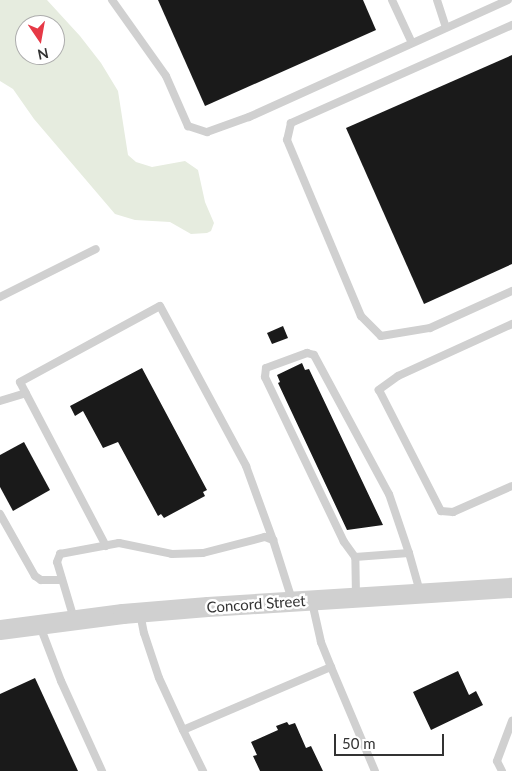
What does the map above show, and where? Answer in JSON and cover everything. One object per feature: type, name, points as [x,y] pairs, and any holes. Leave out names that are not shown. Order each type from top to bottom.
[{"type":"street","name":"Concord Street","points":[[0,630],[140,613],[512,588]]},
{"type":"lane","points":[[112,0],[166,76],[188,126],[207,132],[249,117],[508,0]]},
{"type":"lane","points":[[392,0],[412,43]]},
{"type":"lane","points":[[437,0],[446,27]]},
{"type":"lane","points":[[512,25],[291,123],[288,140],[361,316],[381,336],[430,328],[512,291]]},
{"type":"lane","points":[[0,297],[96,249]]},
{"type":"lane","points":[[106,546],[20,382],[160,306],[246,466],[273,540],[302,601],[375,771]]},
{"type":"lane","points":[[512,324],[398,376],[379,390],[441,511],[453,512],[512,486]]},
{"type":"lane","points":[[356,598],[355,557],[344,542],[265,377],[266,368],[307,354],[314,355],[389,494],[409,553],[420,594]]},
{"type":"lane","points":[[0,401],[26,393]]},
{"type":"lane","points":[[0,514],[35,576],[41,580],[62,580]]},
{"type":"lane","points":[[74,620],[57,562],[60,554],[119,543],[172,554],[203,553],[264,537],[273,540]]},
{"type":"lane","points":[[355,557],[409,553]]},
{"type":"lane","points":[[140,613],[144,633],[159,678],[202,771]]},
{"type":"lane","points":[[40,624],[62,681],[102,771]]},
{"type":"lane","points":[[183,730],[331,667]]},
{"type":"lane","points":[[502,771],[497,761],[512,721]]},
{"type":"shaded area","points":[[0,0],[47,0],[61,15],[15,15],[15,65],[65,65],[65,20],[101,63],[118,91],[128,155],[136,162],[152,167],[185,161],[198,170],[205,202],[214,223],[211,231],[191,234],[170,222],[135,220],[115,214],[34,119],[13,89],[0,81]]},
{"type":"building","points":[[158,0],[363,0],[376,30],[205,106]]},
{"type":"building","points":[[512,55],[512,264],[424,304],[346,128]]},
{"type":"building","points":[[283,326],[288,338],[272,344],[267,333]]},
{"type":"building","points":[[302,363],[305,370],[309,369],[383,525],[347,530],[278,383],[280,382],[277,375]]},
{"type":"building","points":[[142,368],[207,490],[203,492],[205,496],[164,518],[161,514],[158,516],[118,442],[103,448],[83,411],[75,416],[70,406]]},
{"type":"building","points":[[24,442],[50,490],[13,511],[0,487],[0,455]]},
{"type":"building","points":[[458,671],[469,695],[476,691],[483,705],[431,730],[413,692]]},
{"type":"building","points":[[35,678],[78,771],[0,771],[0,694]]},
{"type":"building","points":[[287,722],[289,725],[295,723],[306,748],[311,746],[323,771],[260,771],[253,756],[257,755],[251,742],[278,730],[276,726]]}]
